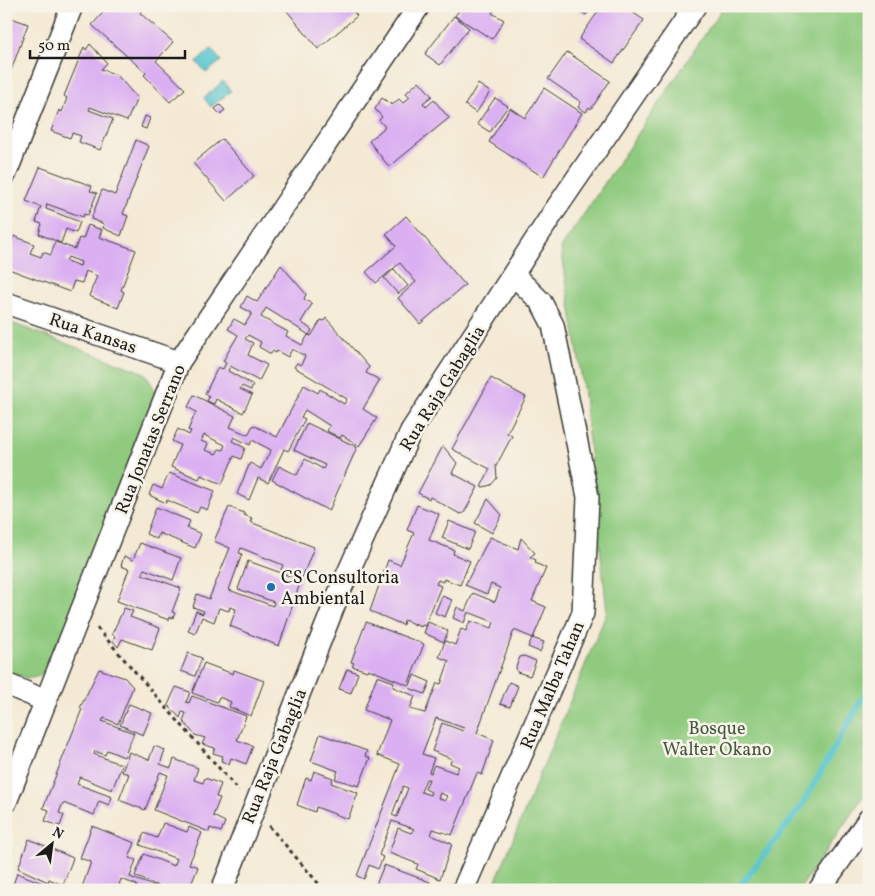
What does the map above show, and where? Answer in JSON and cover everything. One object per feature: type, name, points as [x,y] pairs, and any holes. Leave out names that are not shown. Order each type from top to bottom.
[{"type":"street","points":[[6,173],[72,6]]},
{"type":"street","name":"Rua Jonatas Serrano","points":[[6,802],[179,362],[419,6]]},
{"type":"street","name":"Rua Raja Gabaglia","points":[[222,890],[339,592],[410,431],[553,213],[695,6]]},
{"type":"street","name":"Rua Malba Tahan","points":[[463,890],[583,612],[588,497],[553,325],[541,302],[514,275]]},
{"type":"street","name":"Rua Kansas","points":[[6,304],[179,362]]},
{"type":"street","points":[[6,684],[46,701]]},
{"type":"street","points":[[819,890],[869,820]]},
{"type":"path","points":[[82,610],[324,890]]},
{"type":"green space","name":"Bosque Walter Okano","points":[[724,6],[869,6],[869,788],[799,890],[492,890],[607,612],[583,386],[561,248]]},
{"type":"green space","points":[[6,321],[145,373],[155,390],[156,406],[55,662],[43,673],[33,678],[22,677],[6,671]]},
{"type":"water","points":[[211,49],[221,61],[206,73],[197,62]]},
{"type":"water","points":[[223,81],[231,91],[211,107],[204,98]]},
{"type":"building","points":[[109,6],[145,6],[140,13],[173,42],[156,61],[185,89],[170,102],[144,75],[146,73],[92,25]]},
{"type":"building","points":[[283,6],[349,6],[357,16],[318,49]]},
{"type":"building","points":[[462,6],[496,6],[492,13],[504,20],[492,39],[455,16]]},
{"type":"building","points":[[573,6],[593,6],[586,15]]},
{"type":"building","points":[[602,6],[623,6],[644,20],[614,63],[579,39]]},
{"type":"building","points":[[6,16],[28,24],[6,84]]},
{"type":"building","points":[[454,16],[469,28],[440,65],[425,54]]},
{"type":"building","points":[[90,44],[107,63],[101,69],[117,75],[137,98],[127,121],[90,107],[89,110],[113,119],[100,150],[79,142],[81,136],[72,133],[70,138],[51,131],[59,110],[62,112],[67,98],[64,96],[84,47],[86,50]]},
{"type":"building","points":[[567,52],[610,81],[591,109],[589,107],[586,112],[578,107],[581,102],[548,79]]},
{"type":"building","points":[[419,81],[432,96],[423,103],[426,107],[434,100],[449,118],[389,167],[369,141],[385,127],[379,120],[382,117],[375,109],[382,98],[392,105],[399,99],[403,103],[410,97],[406,93]]},
{"type":"building","points":[[478,84],[490,92],[476,113],[465,105]]},
{"type":"building","points":[[544,88],[582,113],[543,177],[489,142],[510,108],[525,118]]},
{"type":"building","points":[[495,98],[508,106],[490,132],[477,124]]},
{"type":"building","points":[[220,105],[225,110],[220,114],[215,109]]},
{"type":"building","points":[[145,116],[150,118],[146,129],[141,127]]},
{"type":"building","points":[[222,139],[254,176],[226,201],[193,163]]},
{"type":"building","points":[[136,140],[149,146],[123,214],[128,216],[121,236],[103,228],[104,224],[91,219],[102,190],[115,195]]},
{"type":"building","points":[[40,167],[92,186],[90,191],[97,193],[88,215],[84,214],[83,217],[47,204],[46,209],[80,222],[76,233],[66,229],[61,243],[39,234],[42,224],[36,222],[41,207],[26,201]]},
{"type":"building","points":[[406,216],[465,285],[420,324],[398,298],[416,282],[400,263],[376,283],[366,272],[396,246],[386,234]]},
{"type":"building","points":[[88,225],[102,230],[99,237],[136,250],[121,290],[124,292],[118,308],[89,296],[97,276],[86,271],[82,283],[74,281],[70,292],[6,268],[6,256],[14,236],[34,244],[30,253],[41,257],[43,252],[51,255],[55,242],[75,249],[79,238],[83,239]],"holes":[[[68,257],[81,262],[80,266],[66,261]]]},
{"type":"building","points":[[281,265],[306,294],[304,299],[312,304],[301,322],[312,330],[309,335],[266,308],[261,317],[288,332],[286,336],[302,345],[308,335],[311,336],[321,320],[324,321],[326,318],[369,367],[366,373],[380,380],[363,409],[377,418],[359,446],[342,435],[340,438],[327,431],[330,426],[305,410],[301,417],[305,419],[288,451],[284,449],[268,483],[258,478],[249,500],[237,494],[250,463],[261,469],[271,450],[252,440],[250,445],[234,437],[232,441],[245,448],[241,459],[234,456],[222,484],[201,475],[199,479],[171,467],[180,445],[172,441],[178,429],[189,435],[191,431],[188,430],[196,412],[188,407],[194,395],[235,416],[230,427],[248,435],[253,425],[277,437],[304,385],[318,393],[320,389],[344,404],[347,399],[294,367],[297,363],[301,365],[305,356],[292,349],[288,357],[277,351],[276,353],[272,351],[271,354],[259,347],[261,342],[248,335],[245,339],[253,343],[248,355],[267,365],[259,381],[230,366],[228,371],[253,385],[251,390],[242,386],[240,389],[252,395],[243,413],[216,399],[214,404],[207,401],[209,397],[205,394],[218,367],[223,369],[226,363],[223,361],[238,335],[228,329],[234,319],[245,325],[252,313],[241,307],[247,296],[257,302]],"holes":[[[204,435],[225,445],[223,450],[219,449],[216,454],[205,450],[208,444],[201,441]]]},
{"type":"building","points":[[394,269],[408,286],[398,294],[384,278]]},
{"type":"building","points":[[491,378],[526,397],[507,433],[512,436],[496,466],[497,478],[491,485],[481,487],[490,469],[452,449]]},
{"type":"building","points":[[307,423],[357,447],[329,511],[272,480],[279,466],[297,475],[305,459],[323,469],[325,465],[294,450]]},
{"type":"building","points":[[443,446],[457,463],[452,473],[478,487],[464,513],[460,514],[430,497],[429,499],[418,493]]},
{"type":"building","points":[[169,473],[215,491],[207,510],[200,507],[197,513],[167,500],[166,503],[149,495],[153,485],[162,489]]},
{"type":"building","points":[[488,499],[502,515],[492,533],[475,523]]},
{"type":"building","points":[[417,505],[439,514],[429,540],[454,550],[453,554],[470,561],[460,585],[444,579],[443,582],[438,580],[436,584],[441,586],[425,626],[422,625],[421,627],[404,620],[403,625],[370,611],[388,560],[400,565],[414,533],[407,530]]},
{"type":"building","points":[[156,507],[190,521],[187,528],[201,534],[195,548],[159,533],[157,539],[146,534]]},
{"type":"building","points":[[229,507],[252,518],[250,522],[314,547],[302,578],[281,570],[283,565],[241,548],[239,553],[242,554],[229,590],[273,606],[274,602],[238,589],[248,561],[301,580],[279,646],[230,626],[236,609],[230,607],[229,611],[219,608],[214,622],[202,617],[195,634],[188,631],[196,611],[203,614],[204,611],[193,607],[197,594],[209,599],[230,548],[214,541]]},
{"type":"building","points":[[449,521],[475,532],[468,549],[442,538]]},
{"type":"building","points":[[490,537],[518,549],[521,538],[535,553],[530,557],[536,560],[535,563],[546,568],[532,601],[546,607],[533,638],[514,630],[477,733],[494,740],[482,775],[477,773],[452,835],[433,829],[431,835],[452,844],[440,879],[416,869],[418,864],[389,853],[398,828],[411,833],[414,829],[392,821],[379,855],[383,857],[378,869],[369,865],[364,879],[357,876],[400,764],[377,755],[390,720],[364,710],[377,676],[394,682],[393,687],[415,696],[410,709],[425,713],[437,683],[441,684],[449,661],[439,657],[445,641],[455,645],[461,629],[466,631],[470,621],[492,628],[494,622],[468,612],[464,623],[453,618],[457,607],[465,611],[473,593],[495,602],[500,588],[491,584],[487,594],[465,585]],"holes":[[[436,718],[464,728],[463,731],[442,723],[432,751],[452,759],[450,763],[459,767],[456,773],[434,765],[431,773],[429,772],[434,758],[422,754]],[[426,779],[429,779],[425,789],[431,792],[430,795],[421,792]],[[403,786],[408,788],[397,817],[392,815]],[[440,793],[447,796],[445,801],[438,798]]]},
{"type":"building","points":[[140,543],[181,558],[173,580],[144,569],[142,574],[181,588],[172,612],[175,613],[173,618],[170,617],[169,620],[117,601],[129,569],[121,566],[124,556],[133,560]]},
{"type":"building","points":[[442,596],[452,600],[445,617],[435,613]]},
{"type":"building","points":[[124,608],[133,611],[130,617],[160,628],[152,650],[122,639],[118,647],[113,641],[115,636],[112,634]]},
{"type":"building","points":[[366,622],[424,644],[408,685],[368,669],[367,671],[352,666],[354,663],[351,662]]},
{"type":"building","points":[[428,622],[448,631],[444,642],[424,633]]},
{"type":"building","points":[[532,638],[544,642],[540,652],[528,647]]},
{"type":"building","points":[[188,653],[202,658],[195,676],[181,671]]},
{"type":"building","points":[[524,656],[536,661],[530,676],[517,672],[516,667],[520,657]]},
{"type":"building","points":[[204,663],[233,674],[234,670],[264,681],[251,716],[229,707],[231,702],[219,697],[217,702],[192,693]]},
{"type":"building","points":[[99,669],[125,678],[133,687],[118,724],[104,718],[102,721],[134,733],[124,757],[107,750],[105,755],[95,751],[94,754],[122,765],[112,790],[80,777],[77,784],[112,797],[109,805],[99,801],[94,815],[63,803],[59,813],[64,815],[60,826],[45,821],[49,810],[43,808],[82,709],[80,708]]},
{"type":"building","points":[[347,669],[358,673],[351,693],[339,689]]},
{"type":"building","points":[[414,675],[430,682],[425,694],[409,688]]},
{"type":"building","points":[[509,682],[518,686],[510,707],[500,704]]},
{"type":"building","points":[[176,687],[190,692],[186,702],[189,703],[192,696],[246,716],[237,740],[253,746],[246,764],[231,758],[229,764],[221,761],[223,756],[213,753],[215,748],[202,744],[205,738],[195,735],[183,721],[186,713],[182,712],[180,718],[168,705]]},
{"type":"building","points":[[129,704],[152,713],[143,735],[120,725]]},
{"type":"building","points":[[320,734],[367,751],[365,756],[370,758],[359,786],[335,779],[338,771],[311,761]]},
{"type":"building","points":[[154,746],[165,750],[160,764],[171,768],[174,759],[198,768],[194,780],[203,783],[205,778],[221,784],[216,797],[220,798],[213,816],[225,822],[221,832],[210,828],[209,832],[154,810],[168,775],[160,772],[145,810],[119,800],[129,774],[122,772],[129,752],[149,760]]},
{"type":"building","points":[[314,771],[333,778],[331,783],[358,793],[348,819],[316,807],[315,812],[297,805],[306,778],[311,780]]},
{"type":"building","points":[[163,823],[187,832],[189,827],[202,833],[189,864],[198,867],[189,890],[167,890],[135,876],[144,854],[174,866],[177,859],[140,845],[144,833],[157,838]]},
{"type":"building","points":[[92,826],[135,843],[129,858],[136,860],[130,877],[164,890],[136,890],[137,885],[121,879],[119,885],[123,887],[121,890],[81,890],[91,862],[80,858]]},
{"type":"building","points":[[29,839],[73,858],[63,885],[49,879],[48,882],[18,868]]},
{"type":"building","points":[[384,865],[430,882],[427,890],[374,890]]},
{"type":"building","points":[[17,873],[55,888],[55,890],[14,890],[16,886],[13,885]]},
{"type":"waterway","points":[[737,890],[801,807],[869,687]]},
{"type":"place","name":"CS Consultoria Ambiental","points":[[271,587]]}]
